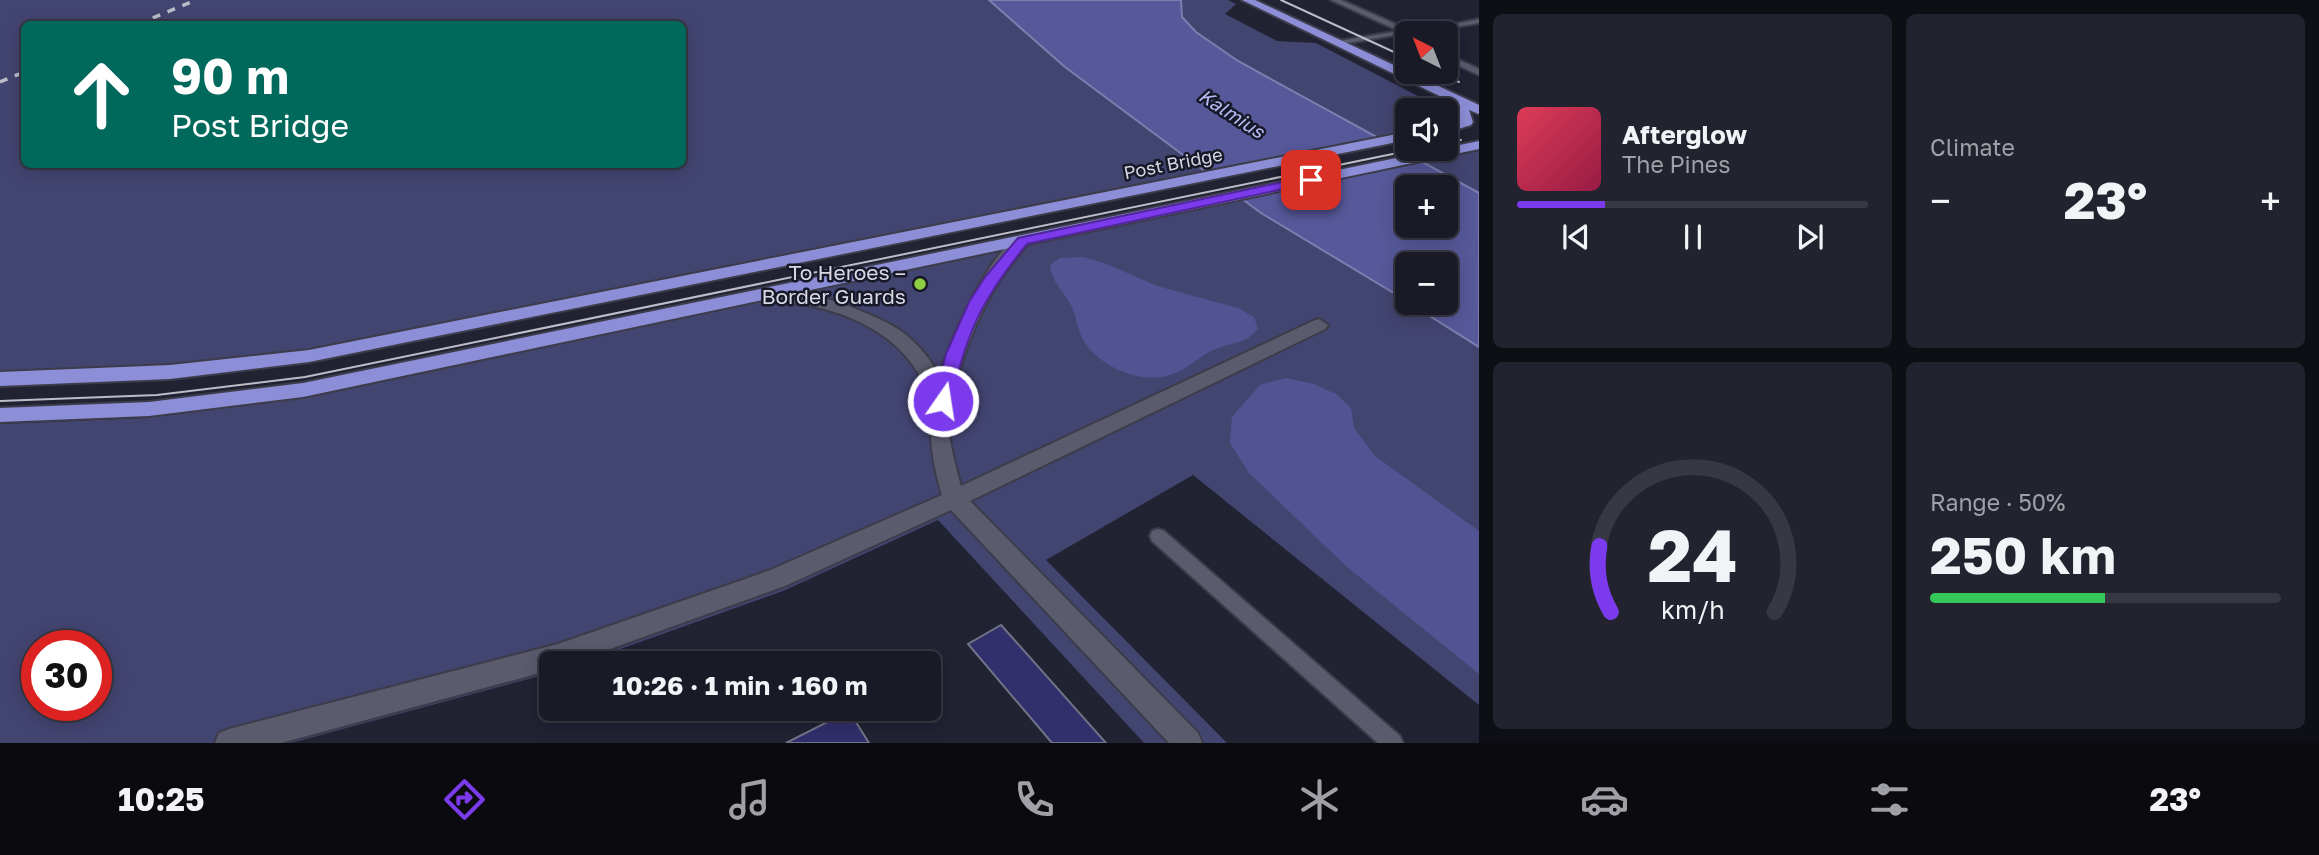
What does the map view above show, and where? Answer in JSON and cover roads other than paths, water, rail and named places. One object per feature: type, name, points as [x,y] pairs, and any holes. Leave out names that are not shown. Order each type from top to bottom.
[{"type":"highway","points":[[1247,0],[1479,110]]},
{"type":"highway","points":[[1458,125],[1466,122],[1460,101]]},
{"type":"highway","name":"Post Bridge","points":[[0,379],[225,367],[336,351],[1395,138]]},
{"type":"highway","points":[[0,415],[149,409],[303,390],[1476,146]]},
{"type":"street","points":[[940,418],[954,354],[964,327],[990,280],[1022,241]]},
{"type":"street","points":[[768,294],[835,305],[876,323],[909,348],[931,381],[937,399],[943,457],[954,499],[1188,743]]},
{"type":"street","points":[[229,743],[558,656],[776,579],[954,499],[1319,325]]},
{"type":"lane","points":[[1335,0],[1395,30]]},
{"type":"lane","points":[[1458,25],[1479,21]]},
{"type":"lane","points":[[1339,43],[1395,35]]},
{"type":"lane","points":[[1458,62],[1479,72]]},
{"type":"lane","points":[[1158,536],[1393,743]]},
{"type":"water","name":"Kalmius","points":[[989,0],[1181,0],[1182,17],[1196,32],[1238,61],[1395,147],[1395,161],[1421,161],[1446,175],[1395,175],[1395,238],[1458,238],[1458,181],[1479,193],[1479,347],[1428,315],[1458,315],[1458,252],[1395,252],[1395,294],[1261,213],[1065,67]]},
{"type":"tram line","points":[[1281,0],[1395,52]]},
{"type":"tram line","points":[[0,401],[157,395],[305,377],[1395,154]]},
{"type":"railway","points":[[145,21],[196,0]]},
{"type":"railway","points":[[0,82],[21,73]]},
{"type":"place","name":"To Heroes – Border Guards","points":[[920,284]]}]
